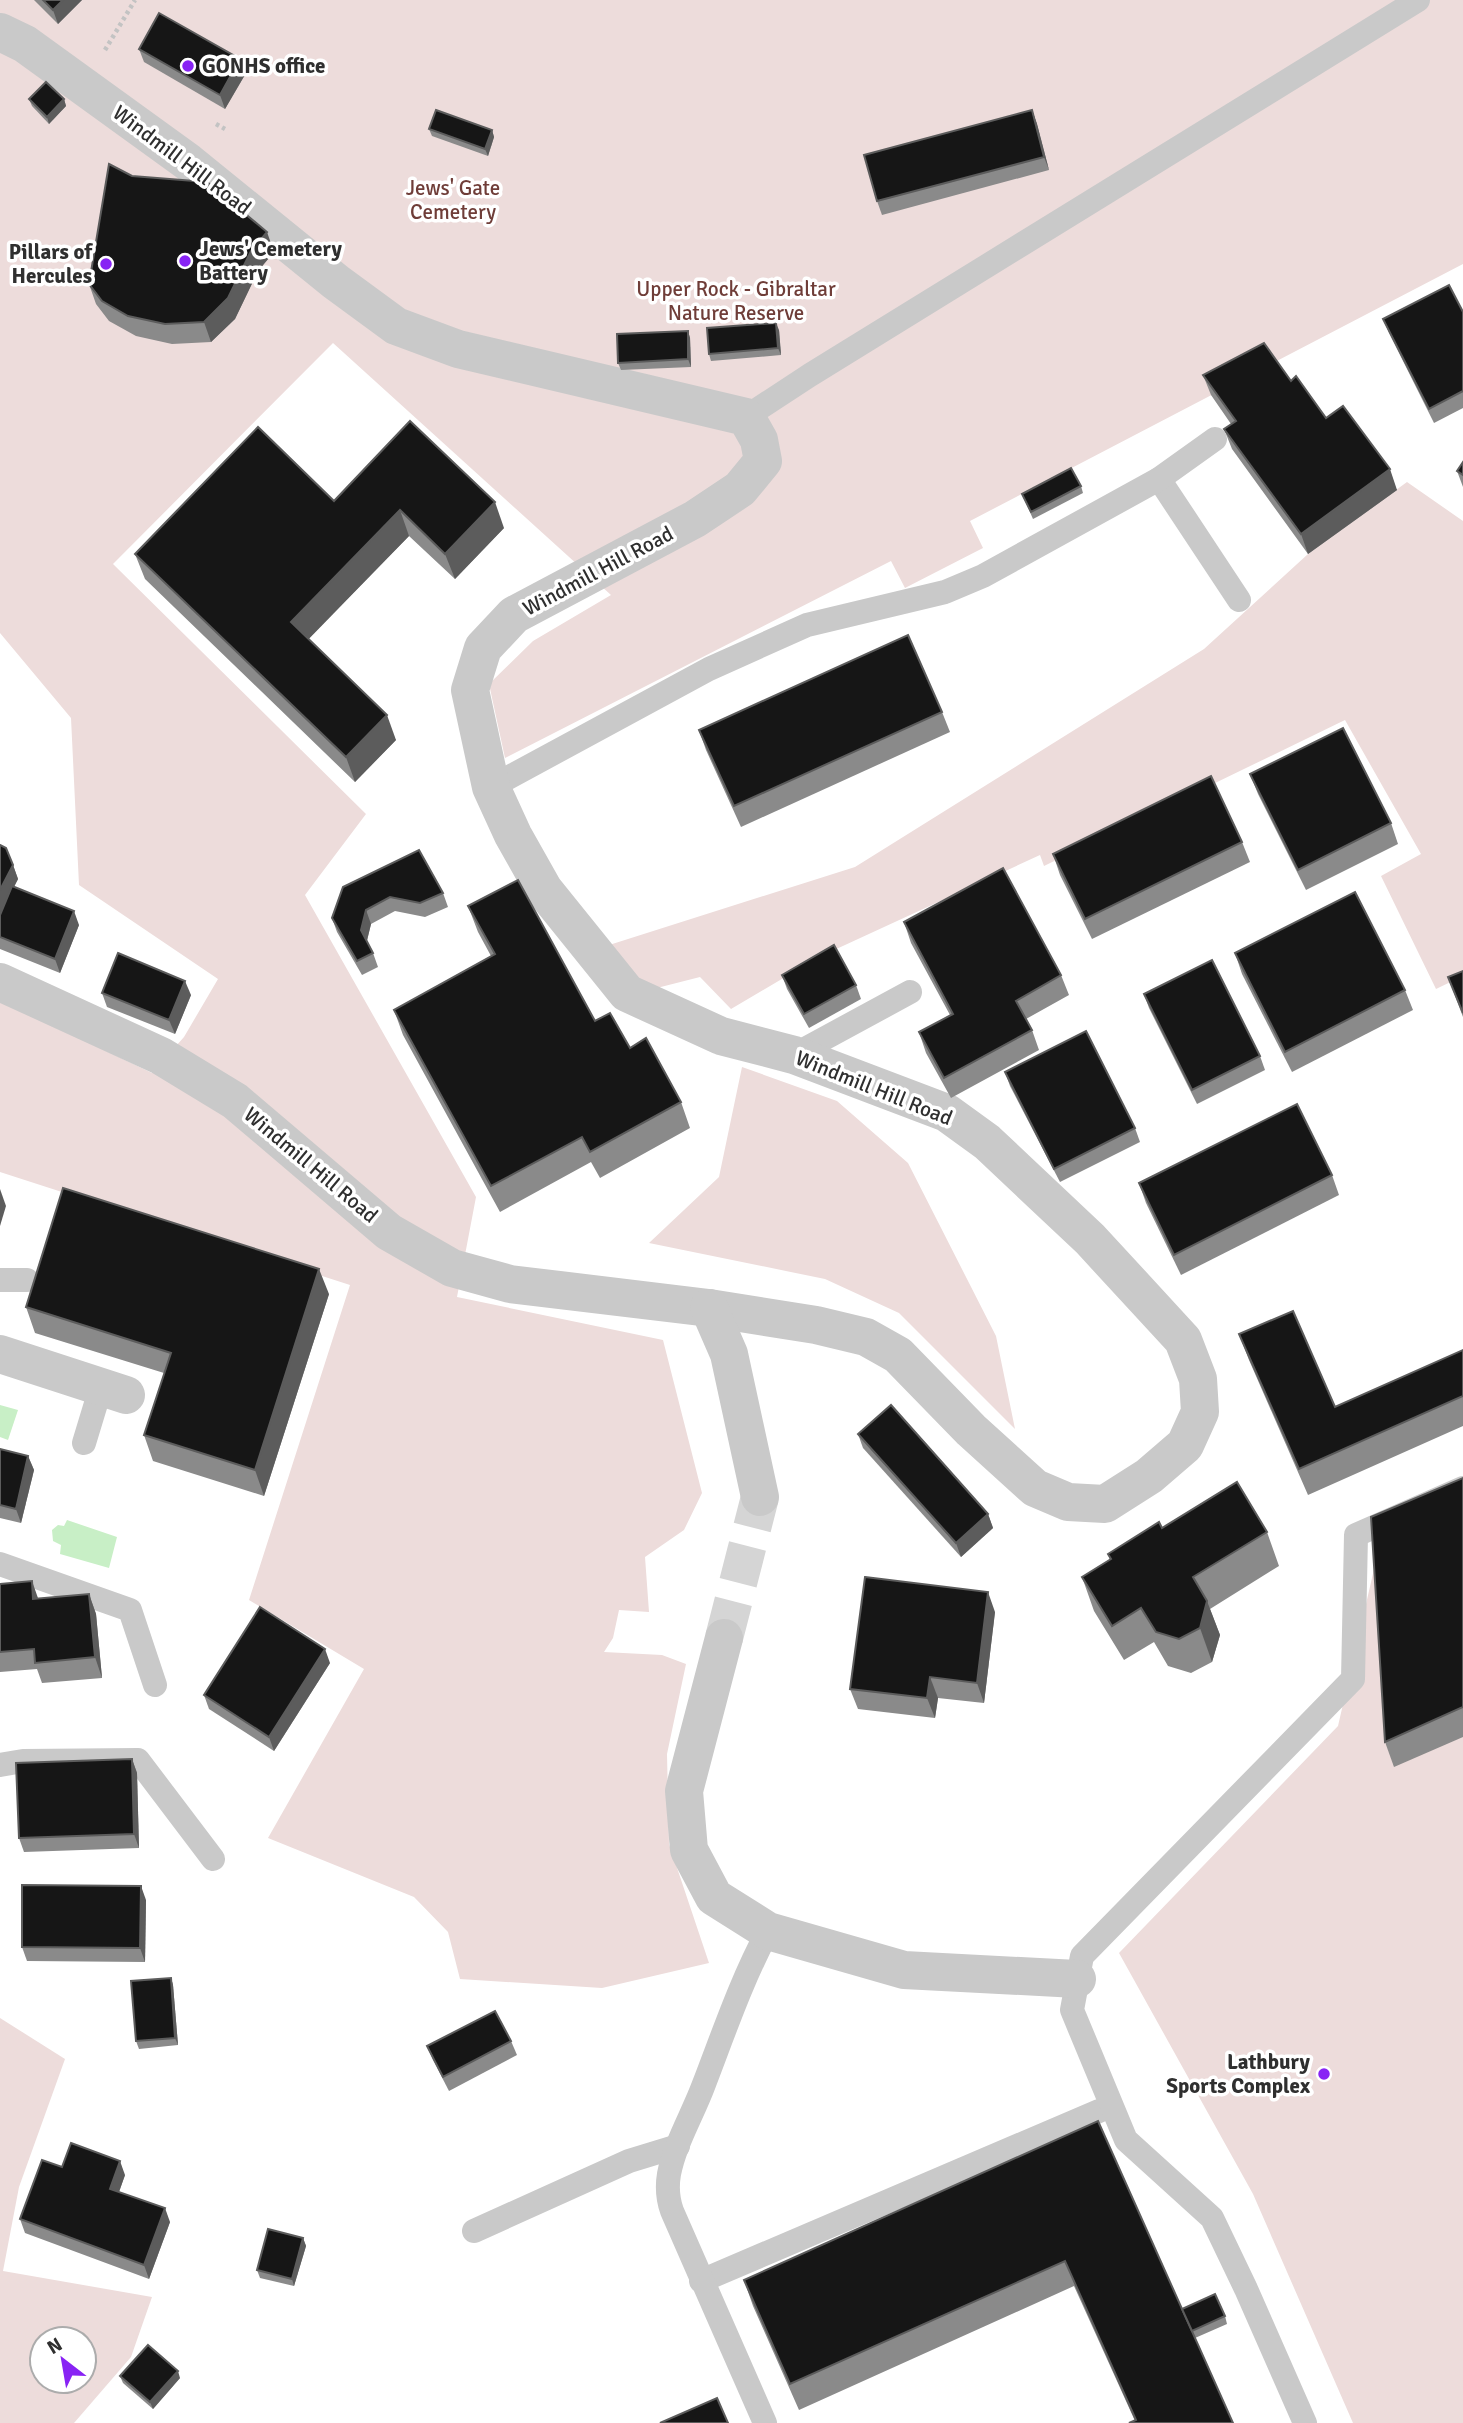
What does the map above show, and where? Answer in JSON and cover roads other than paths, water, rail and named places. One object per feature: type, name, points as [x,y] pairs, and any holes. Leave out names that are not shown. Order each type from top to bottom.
[{"type":"street","name":"Windmill Hill Road","points":[[0,982],[161,1056],[236,1101],[390,1232],[452,1268],[510,1284],[709,1308],[816,1325],[866,1337],[898,1355],[971,1430],[1035,1488],[1068,1502],[1105,1504],[1150,1476],[1185,1445],[1200,1412],[1198,1379],[1182,1340],[1090,1238],[987,1142],[947,1113],[794,1055],[721,1036],[627,993],[544,890],[513,835],[491,787],[470,691],[482,648],[514,615],[695,520],[740,489],[763,461],[760,440],[746,417],[457,349],[396,326],[188,162],[6,36]]},
{"type":"street","points":[[709,1308],[729,1354],[760,1497]]},
{"type":"street","points":[[0,1354],[113,1391]]},
{"type":"street","points":[[724,1639],[684,1791],[689,1850],[715,1897],[768,1931],[904,1970],[1077,1979]]},
{"type":"lane","points":[[746,417],[1418,0]]},
{"type":"lane","points":[[491,787],[709,669],[807,625],[945,592],[983,576],[1158,479],[1215,439]]},
{"type":"lane","points":[[1158,479],[1239,600]]},
{"type":"lane","points":[[794,1055],[911,992]]},
{"type":"lane","points":[[0,1280],[27,1280]]},
{"type":"lane","points":[[85,1443],[113,1391]]},
{"type":"lane","points":[[1305,2423],[1212,2218],[1126,2140],[1072,2010],[1077,1979],[1082,1956],[1353,1679],[1356,1535],[1463,1488]]},
{"type":"lane","points":[[0,1564],[130,1610],[155,1685]]},
{"type":"lane","points":[[0,1765],[23,1761],[138,1760],[213,1859]]},
{"type":"lane","points":[[765,2423],[671,2211],[668,2177],[719,2040],[768,1931]]},
{"type":"lane","points":[[701,2281],[1099,2111]]},
{"type":"lane","points":[[474,2231],[629,2161],[678,2146]]},
{"type":"tunnel","points":[[724,1638],[760,1497]]},
{"type":"place","name":"GONHS office","points":[[188,66]]},
{"type":"place","name":"Jews' Cemetery Battery","points":[[185,261]]},
{"type":"place","name":"Pillars of Hercules","points":[[106,264]]},
{"type":"place","name":"Lathbury Sports Complex","points":[[1324,2074]]},
{"type":"park label","name":"Jews' Gate Cemetery","points":[[453,200]]},
{"type":"park label","name":"Upper Rock - Gibraltar Nature Reserve","points":[[736,301]]}]
